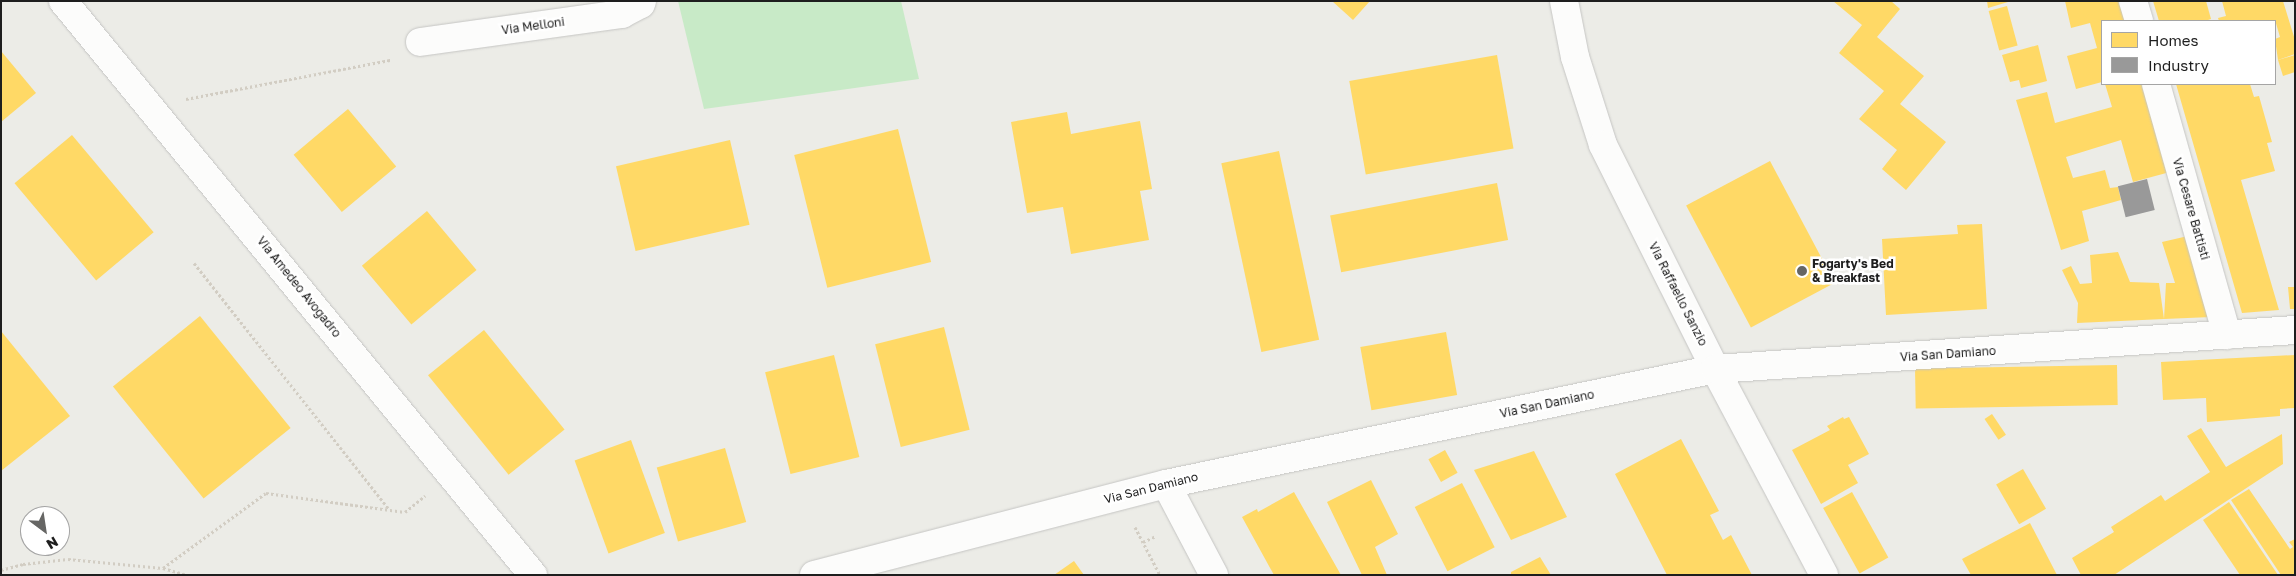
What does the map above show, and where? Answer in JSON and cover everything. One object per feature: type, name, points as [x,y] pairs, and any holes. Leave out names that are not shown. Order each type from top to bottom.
[{"type":"street","name":"Via Amedeo Avogadro","points":[[63,1],[151,106],[533,575]]},
{"type":"street","name":"Via Melloni","points":[[420,42],[622,14],[641,4],[642,1]]},
{"type":"street","name":"Via Raffaello Sanzio","points":[[1564,1],[1575,57],[1604,145],[1716,369],[1824,575]]},
{"type":"street","points":[[2133,1],[2139,20]]},
{"type":"street","name":"Via Cesare Battisti","points":[[2156,85],[2226,335]]},
{"type":"street","name":"Via San Damiano","points":[[814,575],[1166,484],[1716,369],[2295,330]]},
{"type":"street","points":[[1166,484],[1214,575]]},
{"type":"path","points":[[151,106],[415,55],[420,42]]},
{"type":"path","points":[[194,263],[390,510]]},
{"type":"path","points":[[163,568],[266,492],[405,512]]},
{"type":"path","points":[[1132,521],[1160,575]]},
{"type":"path","points":[[1,570],[23,564],[68,559],[163,568],[186,575]]},
{"type":"green space","points":[[678,1],[901,1],[919,79],[704,109]]},
{"type":"building: Homes","points":[[1332,1],[1370,1],[1353,20]]},
{"type":"building: Homes","points":[[1833,1],[1891,1],[1900,9],[1877,37],[1924,76],[1900,104],[1946,142],[1906,190],[1882,169],[1897,150],[1859,119],[1884,91],[1839,53],[1862,25]]},
{"type":"building: Homes","points":[[1987,1],[2008,1],[2008,2],[1988,8]]},
{"type":"building: Homes","points":[[2065,1],[2122,1],[2127,20],[2101,20],[2101,82],[2076,89],[2067,56],[2097,48],[2090,23],[2071,28]]},
{"type":"building: Homes","points":[[2153,1],[2206,1],[2211,19],[2208,20],[2159,20]]},
{"type":"building: Homes","points":[[2222,1],[2283,1],[2295,40],[2295,54],[2278,60],[2276,39],[2280,37],[2276,20],[2219,20],[2218,18],[2226,16]]},
{"type":"building: Homes","points":[[2007,6],[2018,46],[1999,51],[1989,11]]},
{"type":"building: Homes","points":[[2038,45],[2047,81],[2021,88],[2019,80],[2010,82],[2002,55]]},
{"type":"building: Homes","points":[[1,51],[36,93],[1,122]]},
{"type":"building: Homes","points":[[1497,55],[1513,149],[1366,175],[1349,81]]},
{"type":"building: Homes","points":[[2295,55],[2295,72],[2283,76],[2278,60]]},
{"type":"building: Homes","points":[[2105,85],[2145,85],[2170,172],[2133,182],[2121,140],[2066,157],[2073,178],[2105,170],[2110,188],[2118,187],[2121,200],[2082,211],[2089,241],[2061,250],[2016,100],[2047,92],[2055,123],[2112,107]]},
{"type":"building: Homes","points":[[2176,85],[2250,85],[2254,97],[2259,96],[2272,142],[2267,143],[2275,171],[2241,180],[2279,310],[2242,313]]},
{"type":"building: Homes","points":[[348,109],[396,166],[342,212],[294,155]]},
{"type":"building: Homes","points":[[1067,112],[1071,134],[1140,121],[1152,189],[1140,191],[1149,240],[1071,254],[1063,207],[1027,213],[1011,122]]},
{"type":"building: Homes","points":[[898,129],[931,262],[827,288],[794,155]]},
{"type":"building: Homes","points":[[72,135],[154,232],[96,280],[15,183]]},
{"type":"building: Homes","points":[[730,140],[750,225],[636,251],[616,166]]},
{"type":"building: Homes","points":[[1279,151],[1319,340],[1261,352],[1221,163]]},
{"type":"building: Homes","points":[[1770,161],[1835,283],[1751,327],[1686,206]]},
{"type":"building: Homes","points":[[1497,183],[1508,240],[1341,272],[1330,215]]},
{"type":"building: Homes","points":[[427,211],[476,270],[411,325],[362,266]]},
{"type":"building: Homes","points":[[1982,224],[1987,309],[1886,315],[1882,239],[1958,234],[1957,225]]},
{"type":"building: Homes","points":[[2188,236],[2211,317],[2164,319],[2166,283],[2175,283],[2162,242]]},
{"type":"building: Homes","points":[[2118,252],[2130,282],[2159,283],[2164,319],[2077,323],[2078,303],[2062,270],[2071,266],[2080,284],[2092,283],[2090,255]]},
{"type":"building: Homes","points":[[2288,287],[2295,287],[2295,309],[2290,309]]},
{"type":"building: Homes","points":[[200,316],[291,428],[204,498],[113,386]]},
{"type":"building: Homes","points":[[944,327],[970,430],[901,447],[875,344]]},
{"type":"building: Homes","points":[[484,330],[565,429],[509,475],[428,375]]},
{"type":"building: Homes","points":[[1,331],[70,416],[1,471]]},
{"type":"building: Homes","points":[[1446,332],[1457,395],[1371,410],[1360,347]]},
{"type":"building: Homes","points":[[834,355],[859,457],[791,474],[765,372]]},
{"type":"building: Homes","points":[[2295,355],[2295,408],[2280,409],[2280,416],[2207,422],[2206,398],[2163,400],[2161,362]]},
{"type":"building: Homes","points":[[2117,365],[2118,405],[1916,409],[1915,369]]},
{"type":"building: Homes","points":[[1992,414],[2006,435],[1999,440],[1985,419]]},
{"type":"building: Homes","points":[[1843,417],[1844,419],[1849,417],[1869,454],[1848,465],[1858,483],[1821,504],[1792,450],[1830,430],[1827,426]]},
{"type":"building: Homes","points":[[2201,428],[2226,467],[2282,434],[2283,464],[2114,575],[2081,575],[2072,558],[2114,532],[2111,527],[2161,495],[2165,501],[2210,472],[2187,436]]},
{"type":"building: Homes","points":[[1681,439],[1719,511],[1710,515],[1723,540],[1731,535],[1752,575],[1667,575],[1615,474]]},
{"type":"building: Homes","points":[[631,440],[665,533],[608,554],[575,461]]},
{"type":"building: Homes","points":[[725,448],[746,522],[678,542],[657,468]]},
{"type":"building: Homes","points":[[1445,450],[1458,473],[1441,482],[1428,459]]},
{"type":"building: Homes","points":[[1534,451],[1567,517],[1511,540],[1474,470]]},
{"type":"building: Homes","points":[[2023,469],[2046,509],[2019,524],[1996,484]]},
{"type":"building: Homes","points":[[1371,480],[1398,534],[1375,547],[1387,575],[1362,575],[1327,502]]},
{"type":"building: Homes","points":[[1462,483],[1495,547],[1447,571],[1415,507]]},
{"type":"building: Homes","points":[[2249,489],[2290,549],[2293,547],[2289,542],[2295,539],[2295,575],[2281,575],[2231,500]]},
{"type":"building: Homes","points":[[1294,492],[1341,575],[1274,575],[1242,517],[1257,509],[1258,512]]},
{"type":"building: Homes","points":[[1852,492],[1888,558],[1859,574],[1823,508]]},
{"type":"building: Homes","points":[[2229,502],[2278,575],[2240,575],[2203,520]]},
{"type":"building: Homes","points":[[2030,523],[2057,575],[1971,575],[1962,559]]},
{"type":"building: Homes","points":[[1540,557],[1551,575],[1511,575],[1511,572]]},
{"type":"building: Homes","points":[[1074,561],[1084,575],[1054,575]]},
{"type":"building: Industry","points":[[2147,179],[2155,210],[2126,217],[2118,186]]},
{"type":"place","name":"Fogarty's Bed & Breakfast","points":[[1802,271]]}]
